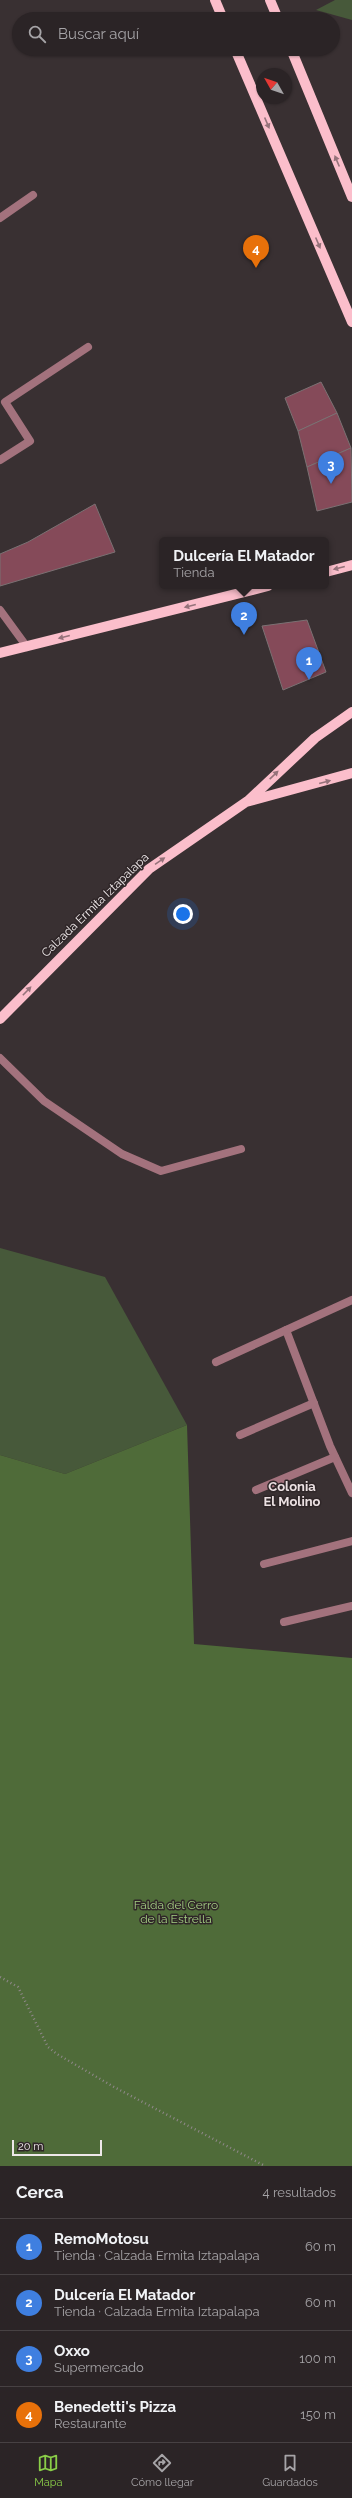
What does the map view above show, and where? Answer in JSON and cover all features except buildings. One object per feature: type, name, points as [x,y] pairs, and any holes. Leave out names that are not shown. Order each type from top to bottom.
[{"type":"main road","points":[[214,0],[220,12]]},
{"type":"main road","points":[[270,0],[275,12]]},
{"type":"main road","points":[[239,56],[352,320]]},
{"type":"main road","points":[[294,56],[352,197]]},
{"type":"main road","points":[[329,571],[352,565]]},
{"type":"main road","points":[[0,653],[256,589]]},
{"type":"main road","points":[[246,802],[315,738],[352,712]]},
{"type":"main road","name":"Calzada Ermita Iztapalapa","points":[[0,1019],[149,869],[246,802],[352,773]]},
{"type":"street","points":[[0,218],[33,195]]},
{"type":"street","points":[[0,460],[30,441],[5,402],[88,348]]},
{"type":"street","points":[[0,610],[27,647]]},
{"type":"street","points":[[0,1058],[44,1101],[122,1154],[161,1171],[241,1150]]},
{"type":"street","points":[[216,1362],[352,1300]]},
{"type":"street","points":[[286,1330],[335,1457],[352,1493]]},
{"type":"street","points":[[240,1435],[314,1404]]},
{"type":"street","points":[[256,1490],[335,1457]]},
{"type":"street","points":[[264,1564],[352,1541]]},
{"type":"street","points":[[284,1622],[352,1606]]},
{"type":"path","points":[[0,1977],[18,1988],[48,2047],[114,2087],[265,2166]]},
{"type":"green space","points":[[335,0],[352,0],[352,20],[340,17],[340,12],[323,12],[316,10]]},
{"type":"green space","points":[[0,1248],[105,1277],[187,1425],[65,1474],[0,1455]]},
{"type":"green space","name":"Falda del Cerro de la Estrella","points":[[187,1425],[194,1644],[352,1658],[352,2166],[0,2166],[0,1455],[65,1474]]},
{"type":"place","name":"Benedetti's Pizza","points":[[256,268]]},
{"type":"place","name":"Oxxo","points":[[331,484]]},
{"type":"place","name":"Dulcería El Matador","points":[[244,635]]},
{"type":"place","name":"RemoMotosu","points":[[309,680]]},
{"type":"district","name":"Colonia El Molino","points":[[292,1494]]}]
